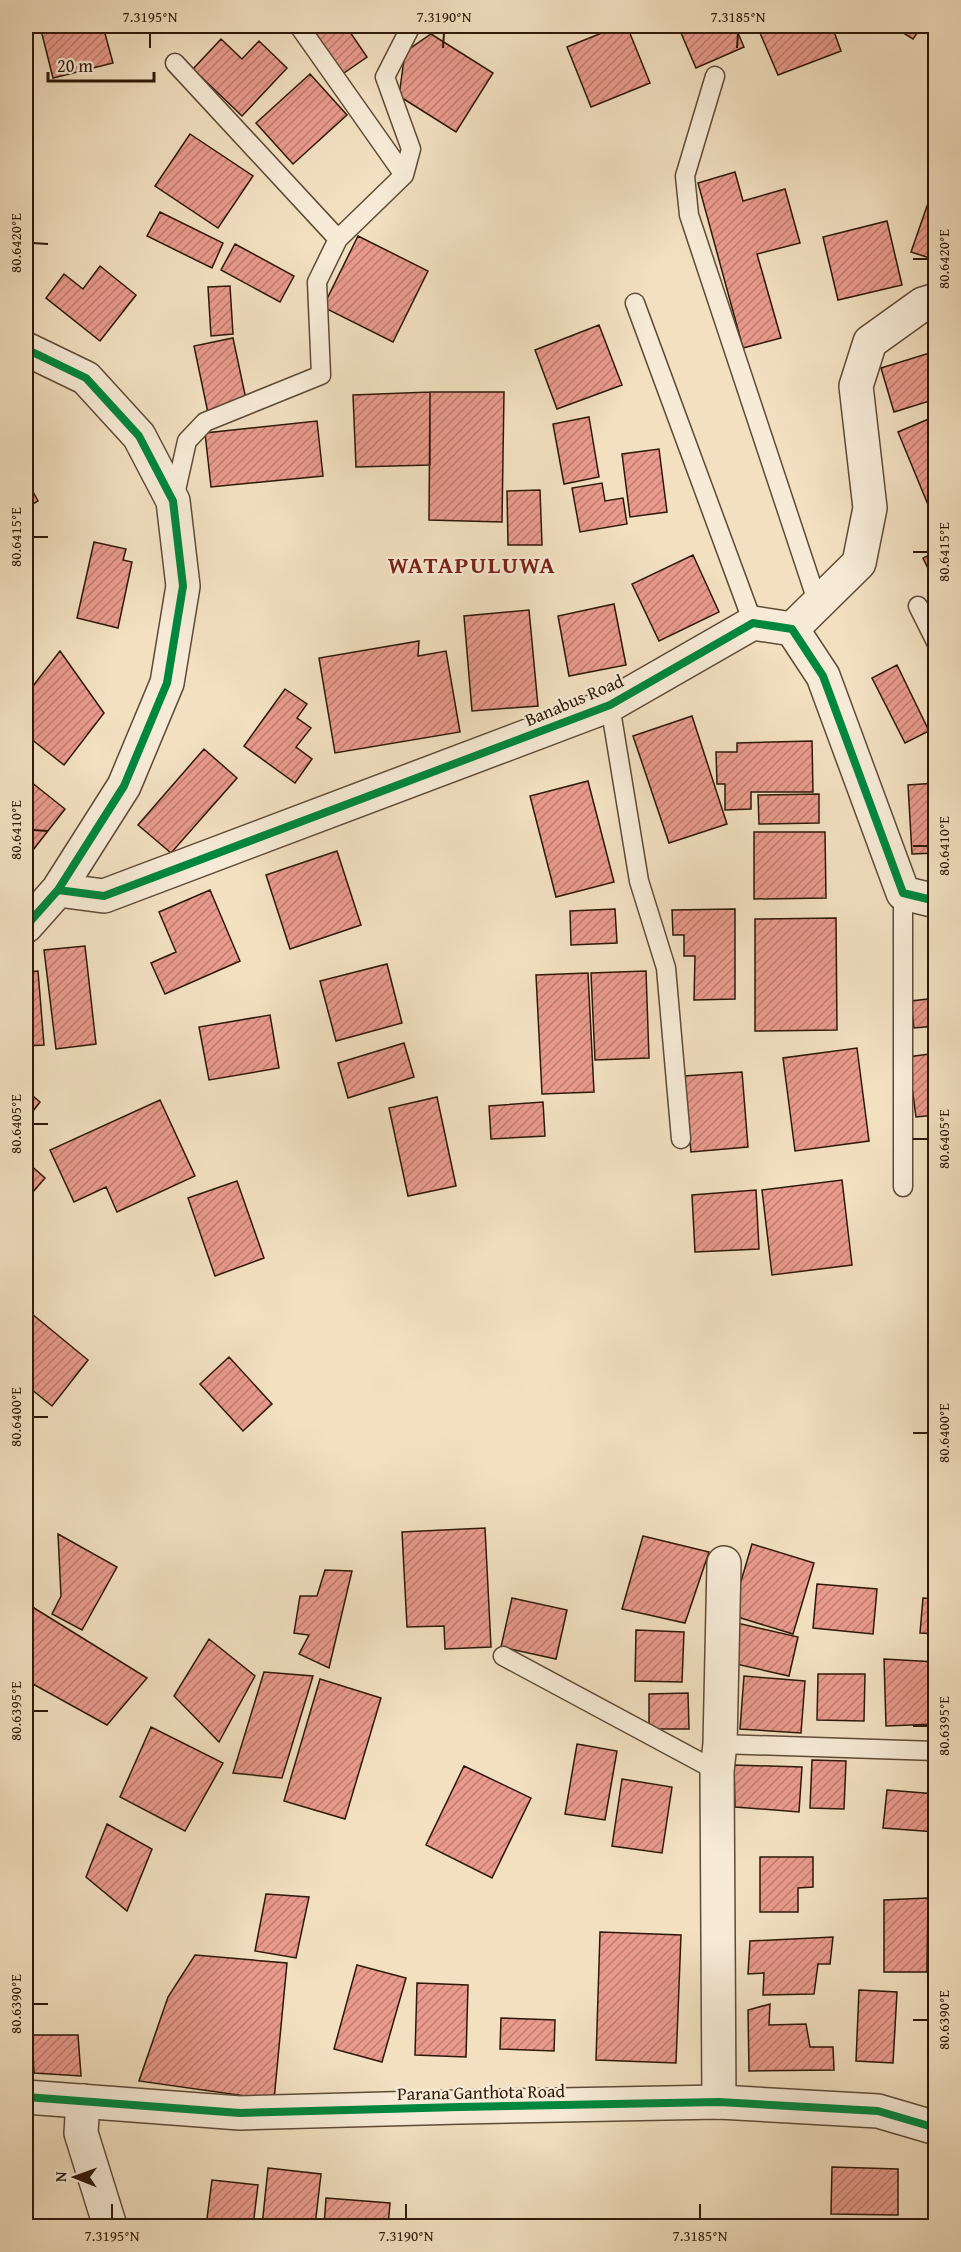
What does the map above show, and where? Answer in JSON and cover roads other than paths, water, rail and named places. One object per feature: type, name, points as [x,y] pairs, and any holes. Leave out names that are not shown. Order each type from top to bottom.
[{"type":"street","points":[[792,629],[859,563],[870,508],[856,386],[870,342],[923,303],[936,300]]},
{"type":"street","points":[[26,349],[86,378],[139,436],[173,501],[183,586],[167,683],[124,786],[58,890],[26,926]]},
{"type":"street","points":[[753,623],[792,629],[823,676],[903,893],[936,901]]},
{"type":"street","name":"Banabus Road","points":[[58,890],[104,896],[610,705],[753,623]]},
{"type":"street","points":[[719,2102],[718,1758],[724,1563]]},
{"type":"street","name":"Parana Ganthota Road","points":[[26,2097],[240,2114],[472,2106],[719,2102],[878,2111],[936,2128]]},
{"type":"street","points":[[82,2101],[81,2133],[110,2226]]},
{"type":"lane","points":[[299,26],[404,175]]},
{"type":"lane","points":[[173,501],[187,441],[205,422],[321,375],[316,282],[338,239],[404,175],[411,149],[385,77],[411,26]]},
{"type":"lane","points":[[175,63],[338,239]]},
{"type":"lane","points":[[715,76],[685,176],[689,215],[818,604]]},
{"type":"lane","points":[[635,303],[753,623]]},
{"type":"lane","points":[[918,606],[936,642]]},
{"type":"lane","points":[[610,705],[639,881],[666,968],[681,1139]]},
{"type":"lane","points":[[903,893],[903,1187]]},
{"type":"lane","points":[[503,1656],[718,1758],[936,1751]]},
{"type":"district","name":"WATAPULUWA","points":[[472,564]]}]
